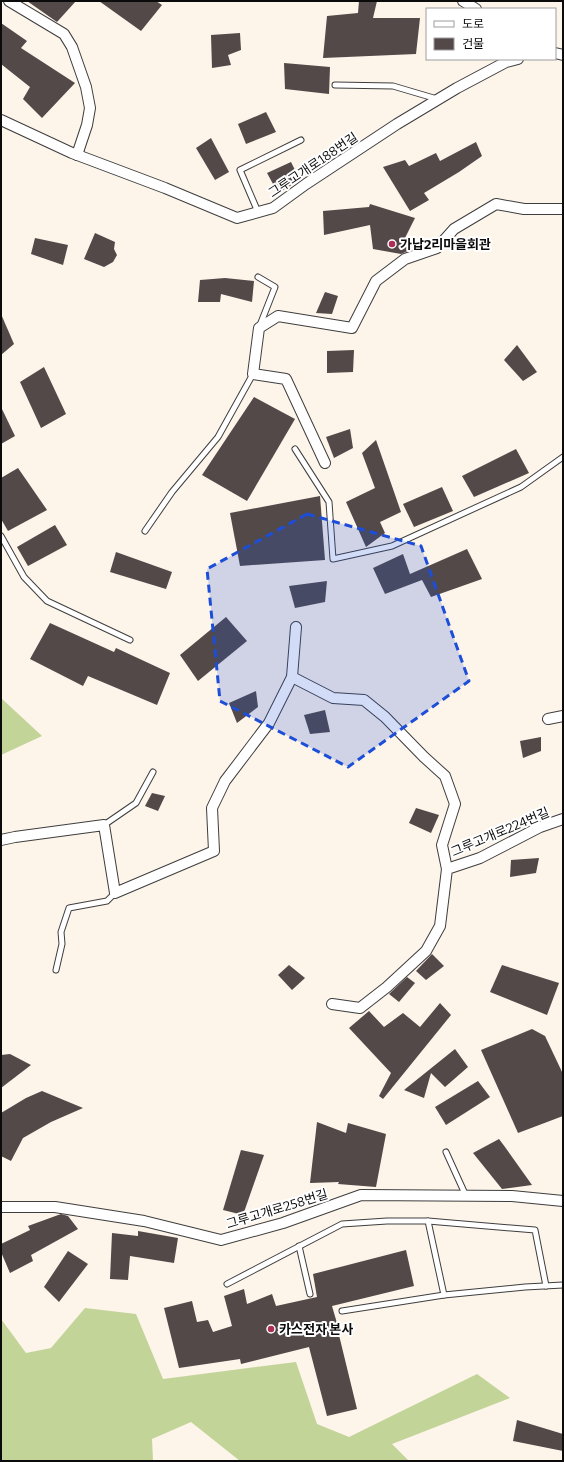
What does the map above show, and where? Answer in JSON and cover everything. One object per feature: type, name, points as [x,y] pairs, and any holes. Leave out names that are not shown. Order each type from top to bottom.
[{"type":"street","points":[[9,1],[64,34],[72,47],[86,86],[90,108],[87,125],[77,154]]},
{"type":"street","points":[[463,1],[474,8]]},
{"type":"street","name":"그루고개로188번길","points":[[1,120],[77,154],[237,218],[273,208],[306,184],[397,124],[438,99],[506,62],[514,60]]},
{"type":"street","points":[[325,463],[286,379],[253,374],[259,328],[278,316],[352,328],[376,282],[405,259],[437,248],[454,229],[496,204],[524,209],[563,209]]},
{"type":"street","points":[[1,840],[104,825],[115,893],[214,851],[212,808],[225,781],[270,723],[292,677],[296,628]]},
{"type":"street","name":"그루고개로224번길","points":[[292,677],[332,698],[364,700],[386,717],[424,757],[445,776],[455,804],[442,845],[447,869],[440,926],[426,951],[387,987],[360,1008],[332,1004]]},
{"type":"street","points":[[548,719],[563,716]]},
{"type":"street","name":"그루고개로224번길","points":[[447,869],[480,858],[540,828],[563,819]]},
{"type":"street","name":"그루고개로258번길","points":[[1,1207],[55,1207],[144,1221],[221,1240],[283,1223],[361,1195],[512,1196],[563,1201]]},
{"type":"lane","points":[[335,86],[393,86],[438,99]]},
{"type":"lane","points":[[258,212],[240,170],[301,140]]},
{"type":"lane","points":[[258,276],[275,287],[259,328]]},
{"type":"lane","points":[[145,531],[172,492],[218,437],[253,374]]},
{"type":"lane","points":[[295,449],[329,502],[333,559],[392,546],[521,487],[563,457]]},
{"type":"lane","points":[[1,536],[24,577],[47,601],[130,640]]},
{"type":"lane","points":[[104,825],[136,802],[153,772]]},
{"type":"lane","points":[[56,970],[62,944],[61,932],[70,908],[107,901],[115,893]]},
{"type":"lane","points":[[446,1152],[466,1196]]},
{"type":"lane","points":[[227,1284],[342,1224],[387,1221],[428,1221],[535,1230],[546,1286]]},
{"type":"lane","points":[[428,1221],[444,1295]]},
{"type":"lane","points":[[299,1246],[310,1294]]},
{"type":"lane","points":[[342,1311],[444,1295],[563,1285]]},
{"type":"highlighted area","points":[[307,514],[421,546],[469,681],[348,767],[220,701],[207,569]]},
{"type":"green space","points":[[1,698],[42,736],[1,755]]},
{"type":"green space","points":[[85,1308],[136,1314],[163,1379],[296,1362],[317,1424],[349,1437],[477,1374],[510,1398],[392,1444],[409,1461],[240,1461],[191,1422],[152,1439],[153,1461],[1,1461],[1,1319],[26,1353],[51,1348]]},
{"type":"building","points":[[27,1],[76,1],[57,22]]},
{"type":"building","points":[[99,1],[156,1],[162,5],[141,31]]},
{"type":"building","points":[[359,1],[377,1],[373,18],[420,18],[416,54],[323,58],[327,16],[358,13]]},
{"type":"building","points":[[1,23],[27,41],[21,48],[75,83],[42,118],[23,99],[30,87],[1,64]]},
{"type":"building","points":[[240,33],[241,50],[228,55],[231,65],[212,68],[211,35]]},
{"type":"building","points":[[284,63],[330,67],[329,94],[285,89]]},
{"type":"building","points":[[266,112],[276,132],[246,144],[238,124]]},
{"type":"building","points":[[211,138],[229,172],[215,180],[196,148]]},
{"type":"building","points":[[476,142],[482,156],[424,193],[429,200],[410,211],[383,167],[405,160],[409,166],[436,153],[440,161]]},
{"type":"building","points":[[291,162],[300,180],[278,193],[267,173]]},
{"type":"building","points":[[370,204],[415,218],[405,238],[413,240],[410,250],[401,254],[373,249],[370,225],[324,235],[323,211],[369,207]]},
{"type":"building","points":[[95,233],[115,242],[114,249],[117,255],[113,262],[104,267],[84,259]]},
{"type":"building","points":[[35,238],[68,245],[63,265],[31,254]]},
{"type":"building","points":[[225,278],[254,281],[252,302],[221,294],[220,302],[198,302],[200,280]]},
{"type":"building","points":[[325,292],[338,296],[332,314],[316,313]]},
{"type":"building","points":[[1,314],[14,344],[1,355]]},
{"type":"building","points":[[517,345],[537,372],[523,381],[504,360]]},
{"type":"building","points":[[354,350],[353,372],[327,373],[327,351]]},
{"type":"building","points":[[44,367],[66,414],[41,428],[20,382]]},
{"type":"building","points":[[254,397],[295,419],[247,501],[202,475]]},
{"type":"building","points":[[1,407],[15,436],[1,444]]},
{"type":"building","points":[[350,429],[353,448],[334,458],[326,437]]},
{"type":"building","points":[[376,440],[401,512],[380,522],[385,533],[366,547],[346,502],[375,488],[362,453]]},
{"type":"building","points":[[516,449],[529,473],[474,497],[462,476]]},
{"type":"building","points":[[18,468],[47,510],[8,531],[1,519],[1,478]]},
{"type":"building","points":[[442,487],[453,511],[414,527],[403,504]]},
{"type":"building","points":[[320,496],[325,560],[240,566],[230,513]]},
{"type":"building","points":[[55,525],[67,545],[28,566],[17,547]]},
{"type":"building","points":[[467,549],[482,579],[431,597],[422,580],[385,594],[373,568],[403,554],[410,574]]},
{"type":"building","points":[[116,552],[172,572],[166,589],[110,572]]},
{"type":"building","points":[[327,581],[325,602],[295,608],[289,586]]},
{"type":"building","points":[[226,617],[247,641],[198,681],[180,655]]},
{"type":"building","points":[[50,623],[114,652],[116,648],[170,673],[157,705],[88,676],[83,686],[30,659]]},
{"type":"building","points":[[256,691],[258,707],[237,723],[229,703]]},
{"type":"building","points":[[325,710],[330,732],[310,734],[304,715]]},
{"type":"building","points":[[541,737],[541,751],[523,758],[520,741]]},
{"type":"building","points":[[152,793],[165,796],[158,811],[145,806]]},
{"type":"building","points":[[416,808],[439,815],[431,833],[409,823]]},
{"type":"building","points":[[539,858],[536,873],[510,877],[511,860]]},
{"type":"building","points":[[432,954],[444,966],[426,980],[416,971]]},
{"type":"building","points":[[289,965],[305,978],[292,990],[278,975]]},
{"type":"building","points":[[502,965],[559,983],[547,1015],[490,992]]},
{"type":"building","points":[[407,977],[415,983],[399,1002],[389,994]]},
{"type":"building","points":[[440,1003],[451,1015],[383,1099],[379,1096],[391,1073],[349,1028],[369,1011],[384,1027],[403,1013],[420,1027]]},
{"type":"building","points":[[532,1029],[545,1036],[563,1074],[563,1116],[518,1133],[481,1050]]},
{"type":"building","points":[[455,1049],[468,1067],[445,1087],[431,1073],[424,1098],[404,1090]]},
{"type":"building","points":[[10,1054],[31,1065],[1,1088],[1,1055]]},
{"type":"building","points":[[478,1081],[490,1097],[446,1125],[435,1107]]},
{"type":"building","points":[[42,1091],[83,1108],[51,1122],[23,1138],[11,1161],[1,1156],[1,1113],[26,1098]]},
{"type":"building","points":[[317,1122],[346,1133],[348,1123],[386,1134],[376,1187],[338,1184],[339,1182],[310,1183]]},
{"type":"building","points":[[499,1139],[532,1185],[502,1189],[473,1153]]},
{"type":"building","points":[[241,1150],[264,1155],[243,1215],[223,1210]]},
{"type":"building","points":[[61,1214],[68,1216],[78,1229],[31,1255],[33,1261],[10,1273],[1,1252],[1,1244],[30,1230],[28,1226]]},
{"type":"building","points":[[138,1231],[178,1238],[174,1263],[130,1256],[128,1280],[110,1279],[112,1233],[138,1236]]},
{"type":"building","points":[[406,1250],[414,1286],[332,1306],[357,1409],[327,1416],[309,1347],[241,1364],[240,1359],[179,1368],[164,1308],[192,1301],[197,1322],[208,1320],[213,1332],[232,1326],[224,1296],[244,1289],[247,1304],[272,1294],[276,1306],[317,1297],[313,1274]]},
{"type":"building","points":[[68,1251],[88,1264],[59,1302],[44,1287]]},
{"type":"building","points":[[517,1420],[563,1434],[563,1451],[513,1441]]},
{"type":"place","name":"가납2리마을회관","points":[[392,244]]},
{"type":"place","name":"카스전자 본사","points":[[271,1329]]}]
